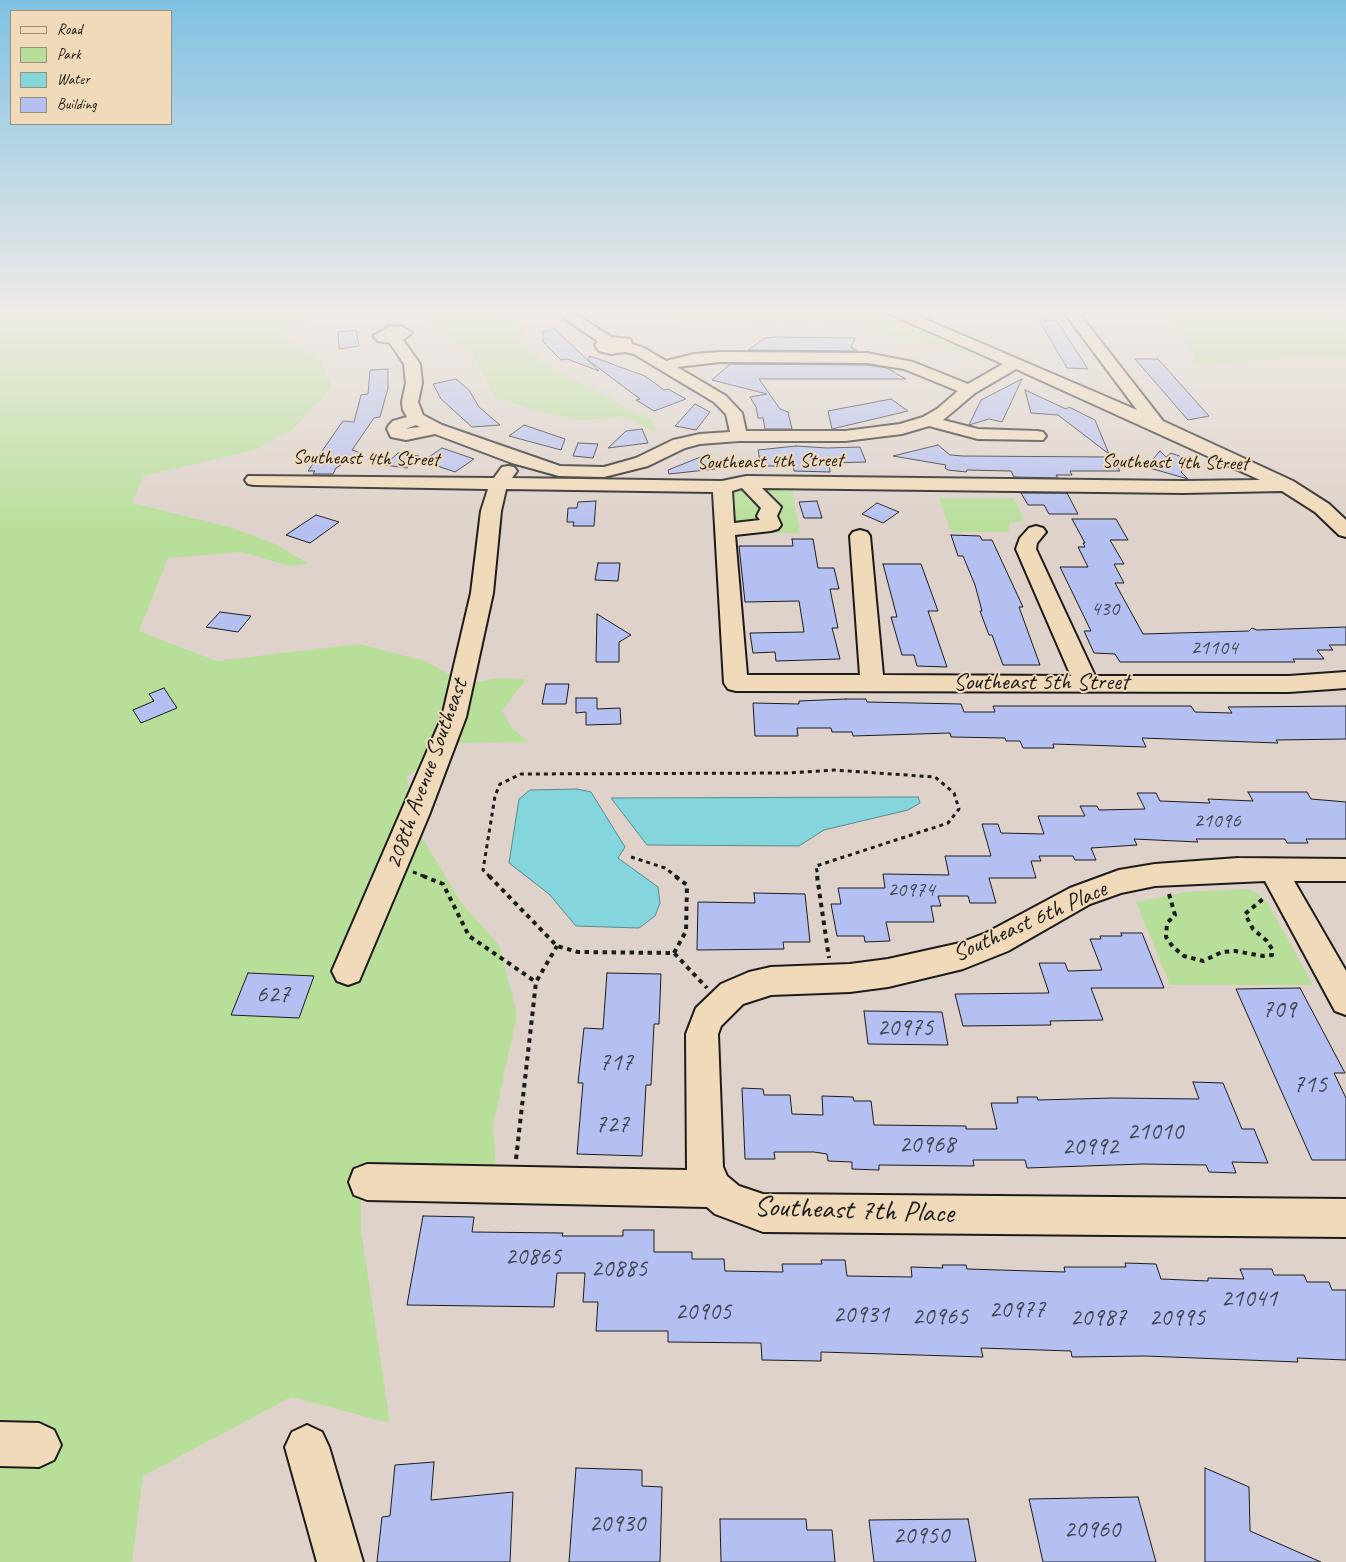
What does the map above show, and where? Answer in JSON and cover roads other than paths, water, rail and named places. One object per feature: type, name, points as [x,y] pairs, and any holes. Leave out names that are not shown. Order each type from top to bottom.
[{"type":"street","points":[[414,384],[410,402],[411,410],[418,419],[436,429],[559,471],[604,472],[642,462],[688,441],[739,436],[863,435],[902,429],[929,421],[943,413],[969,390],[980,384]]},
{"type":"street","points":[[692,384],[728,406],[736,419],[739,436]]},
{"type":"street","points":[[954,384],[969,390]]},
{"type":"street","points":[[1061,384],[1157,425],[1286,485],[1322,508],[1346,530]]},
{"type":"street","points":[[1126,384],[1157,425]]},
{"type":"street","points":[[418,419],[399,425],[396,429],[397,433],[406,435],[436,429]]},
{"type":"street","points":[[929,421],[978,434],[1037,436]]},
{"type":"street","name":"208th Avenue Southeast","points":[[348,971],[454,718],[482,593],[492,512],[498,485],[518,458]]},
{"type":"street","name":"Southeast 4th Street","points":[[254,480],[722,487],[746,482],[1095,484],[1183,487],[1286,485]]},
{"type":"street","points":[[722,487],[725,530],[771,525],[772,522],[767,516],[771,507],[746,482]]},
{"type":"street","name":"Southeast 5th Street","points":[[725,530],[736,683],[1289,684],[1346,680]]},
{"type":"street","points":[[1036,532],[1027,542],[1026,548],[1086,683]]},
{"type":"street","points":[[860,536],[872,684]]},
{"type":"street","name":"Southeast 6th Place","points":[[714,1189],[705,1170],[702,1155],[702,1034],[707,1018],[732,994],[749,986],[771,981],[888,973],[963,956],[997,942],[1080,896],[1119,882],[1154,875],[1238,869],[1280,882],[1346,870]]},
{"type":"street","points":[[1280,882],[1346,1001]]},
{"type":"street","points":[[367,1182],[714,1189]]},
{"type":"street","name":"Southeast 7th Place","points":[[714,1189],[728,1201],[763,1213],[1346,1218]]},
{"type":"street","points":[[307,1447],[340,1562]]},
{"type":"water","points":[[577,789],[591,792],[625,847],[618,858],[658,887],[660,903],[655,916],[639,928],[576,926],[549,894],[509,863],[519,799],[530,790]]},
{"type":"water","points":[[918,797],[920,803],[908,810],[824,830],[799,846],[647,845],[611,798]]}]
